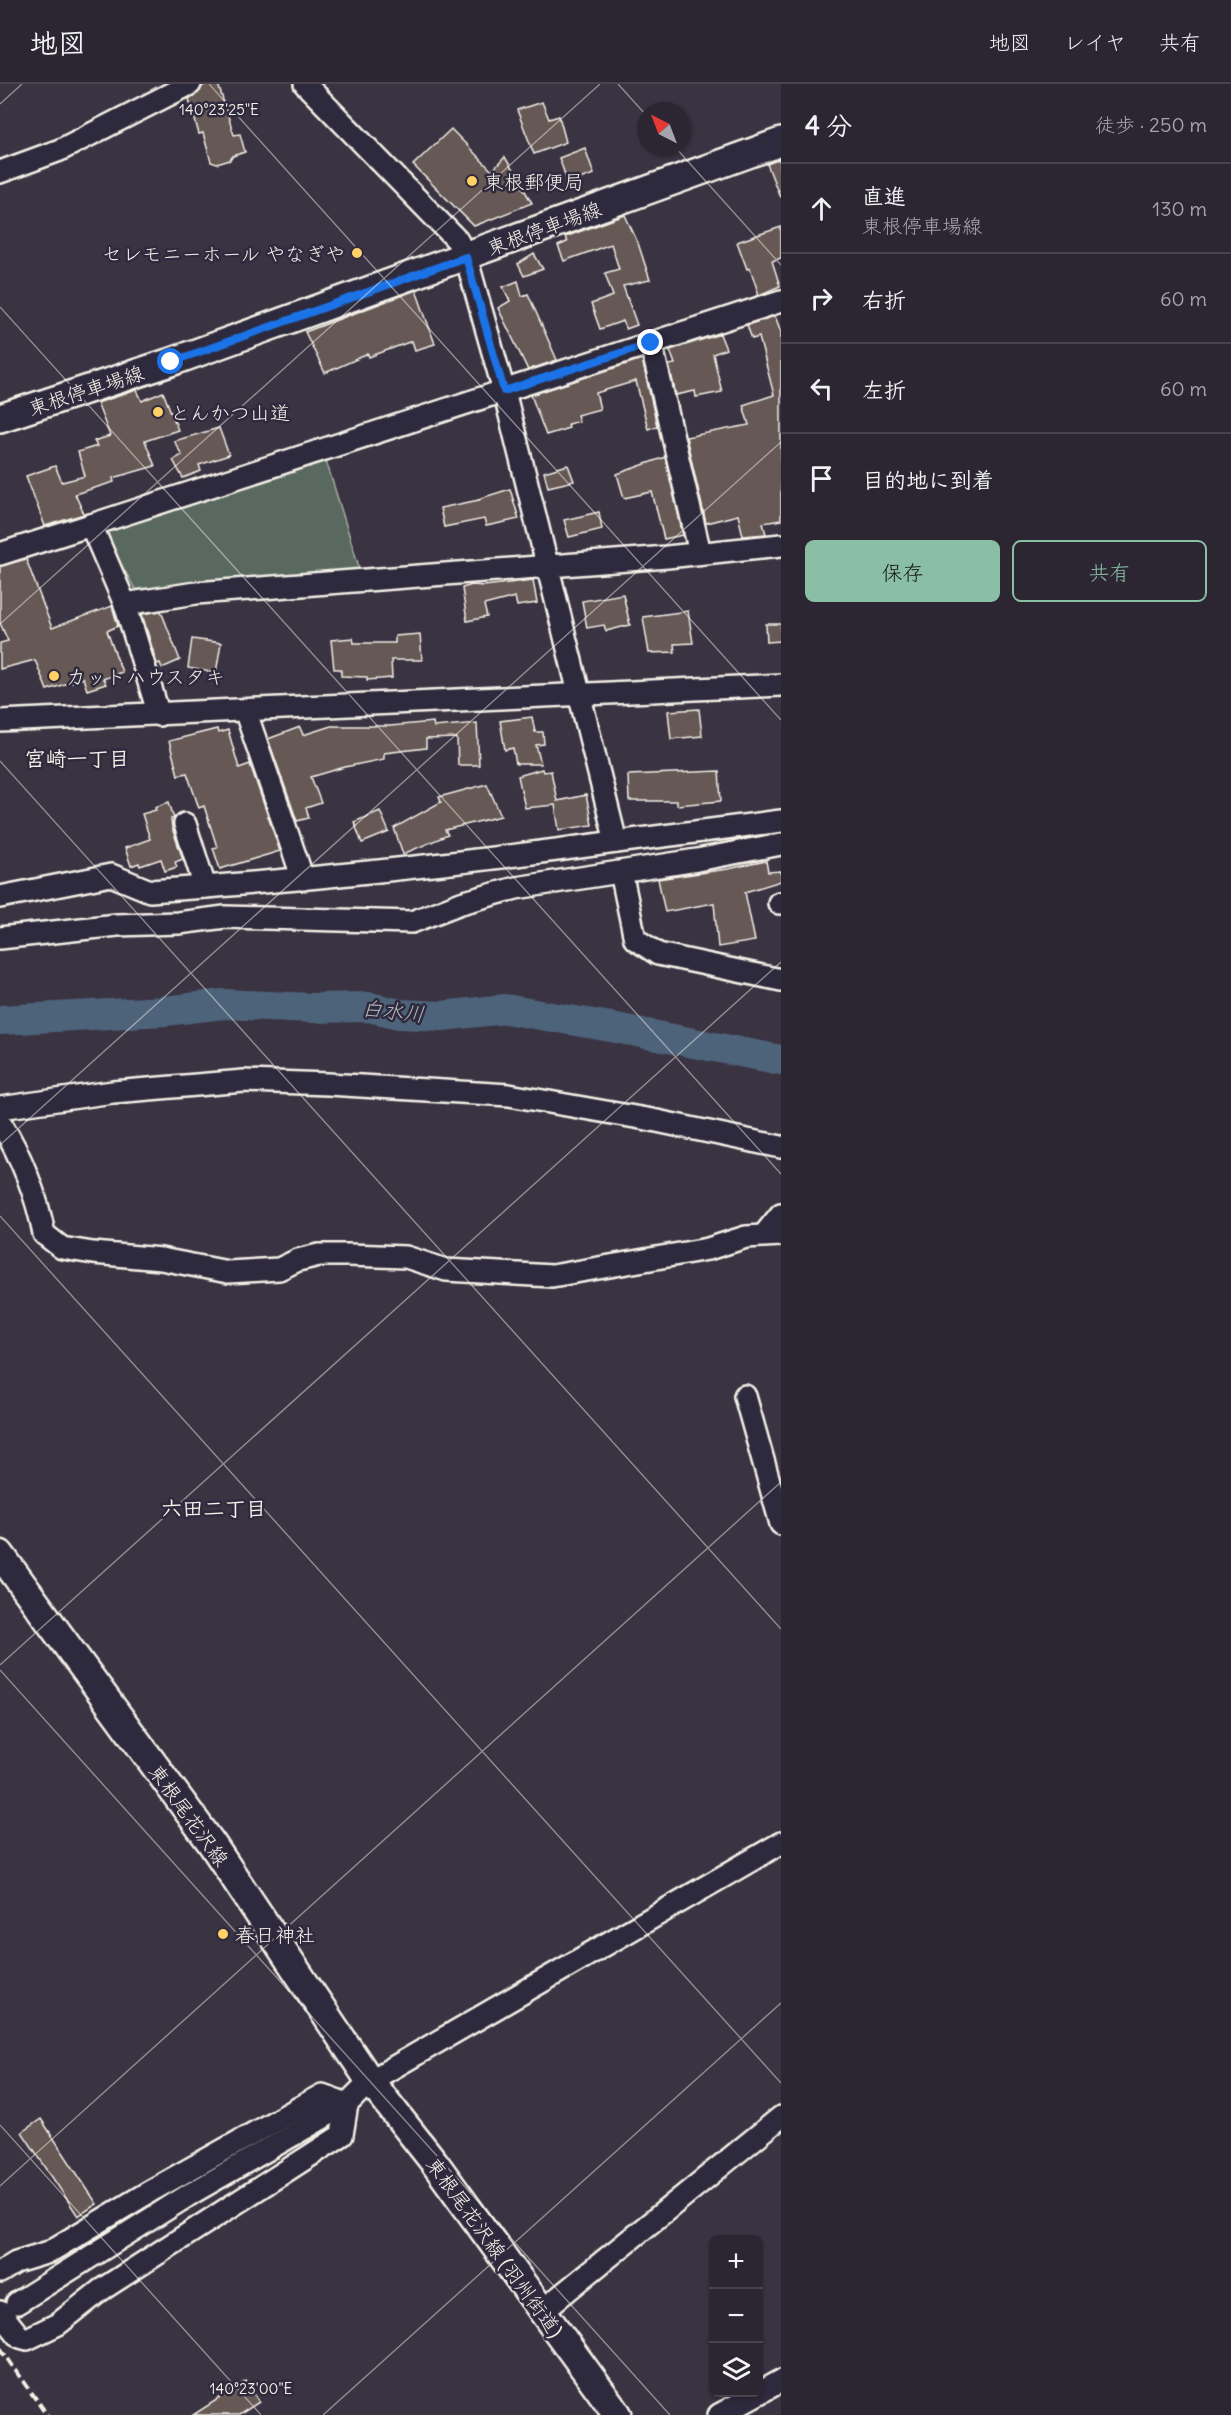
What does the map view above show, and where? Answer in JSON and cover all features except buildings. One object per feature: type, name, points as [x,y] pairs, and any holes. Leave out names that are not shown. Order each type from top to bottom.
[{"type":"main road","name":"東根停車場線","points":[[0,417],[171,362],[781,142]]},
{"type":"main road","name":"東根尾花沢線","points":[[0,1554],[212,1844],[370,2081]]},
{"type":"main road","name":"東根尾花沢線 (羽州街道)","points":[[370,2081],[434,2162],[618,2415]]},
{"type":"street","points":[[0,172],[60,150],[190,84]]},
{"type":"street","points":[[305,84],[457,240],[466,257],[504,391],[616,842]]},
{"type":"street","points":[[0,554],[781,301]]},
{"type":"street","points":[[651,343],[699,553]]},
{"type":"street","points":[[91,525],[125,604],[159,715]]},
{"type":"street","points":[[125,604],[196,593],[781,545]]},
{"type":"street","points":[[0,721],[781,685]]},
{"type":"street","points":[[245,710],[303,879]]},
{"type":"street","points":[[0,897],[111,875],[150,891],[303,879],[500,858],[781,821]]},
{"type":"street","points":[[185,824],[206,887]]},
{"type":"street","points":[[0,938],[117,925],[178,923],[225,917],[412,922],[461,903],[516,888],[781,844]]},
{"type":"street","points":[[621,872],[635,939],[658,954],[781,980]]},
{"type":"street","points":[[0,1108],[113,1092],[244,1081],[328,1084],[509,1095],[652,1120],[781,1148]]},
{"type":"street","points":[[0,1122],[27,1178],[40,1212],[44,1234],[62,1248],[161,1259],[228,1272],[279,1269],[298,1260],[319,1255],[348,1255],[406,1257],[446,1270],[552,1276],[708,1250],[746,1237],[772,1235],[781,1214]]},
{"type":"street","points":[[744,1396],[781,1524]]},
{"type":"street","points":[[347,2104],[342,2135],[101,2290],[58,2324],[27,2339],[20,2337],[9,2307],[192,2193],[347,2104],[370,2081],[781,1843]]},
{"type":"street","points":[[0,2272],[16,2262],[49,2252],[154,2189],[322,2095],[347,2104]]},
{"type":"street","points":[[542,2311],[781,2117]]},
{"type":"street","points":[[719,2415],[781,2381]]},
{"type":"green space","points":[[324,454],[360,570],[135,589],[102,530]]},
{"type":"waterway","name":"白水川","points":[[0,1020],[165,1011],[223,1004],[312,1008],[369,1007],[400,1014],[442,1016],[505,1009],[781,1060]]},
{"type":"railway","points":[[0,2348],[47,2415]]},
{"type":"place","name":"東根郵便局","points":[[472,181]]},
{"type":"place","name":"セレモニーホール やなぎや","points":[[357,253]]},
{"type":"place","name":"とんかつ山道","points":[[158,412]]},
{"type":"place","name":"カットハウスタキ","points":[[54,676]]},
{"type":"place","name":"春日神社","points":[[223,1934]]},
{"type":"district","name":"宮崎一丁目","points":[[77,758]]},
{"type":"district","name":"六田二丁目","points":[[214,1508]]},
{"type":"route","points":[[171,362],[466,257],[504,391],[651,343]]}]
